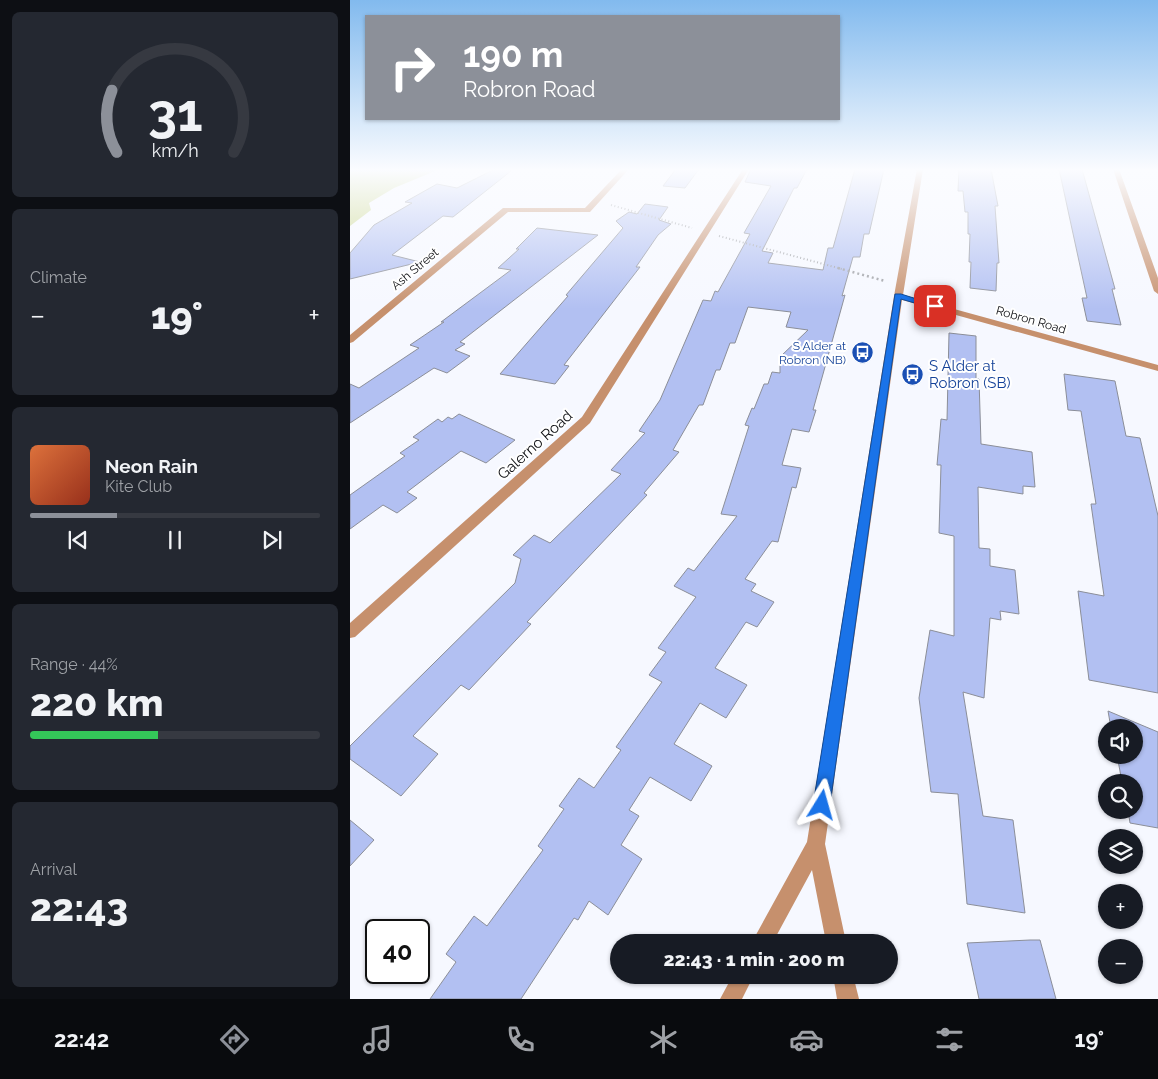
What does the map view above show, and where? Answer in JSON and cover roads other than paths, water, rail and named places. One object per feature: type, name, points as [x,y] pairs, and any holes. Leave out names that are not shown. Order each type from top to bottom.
[{"type":"street","name":"Ash Street","points":[[350,340],[499,216]]},
{"type":"street","name":"Galerno Road","points":[[350,632],[586,420],[716,216]]},
{"type":"street","points":[[834,934],[816,844],[899,290],[912,216]]},
{"type":"street","points":[[1132,216],[1158,291]]},
{"type":"street","name":"Robron Road","points":[[899,290],[1158,368]]},
{"type":"street","points":[[766,934],[816,844]]},
{"type":"street","points":[[731,999],[739,984]]},
{"type":"street","points":[[845,984],[848,999]]},
{"type":"place","name":"S Alder at Robron (NB)","points":[[862,353]]},
{"type":"place","name":"S Alder at Robron (SB)","points":[[913,375]]}]
